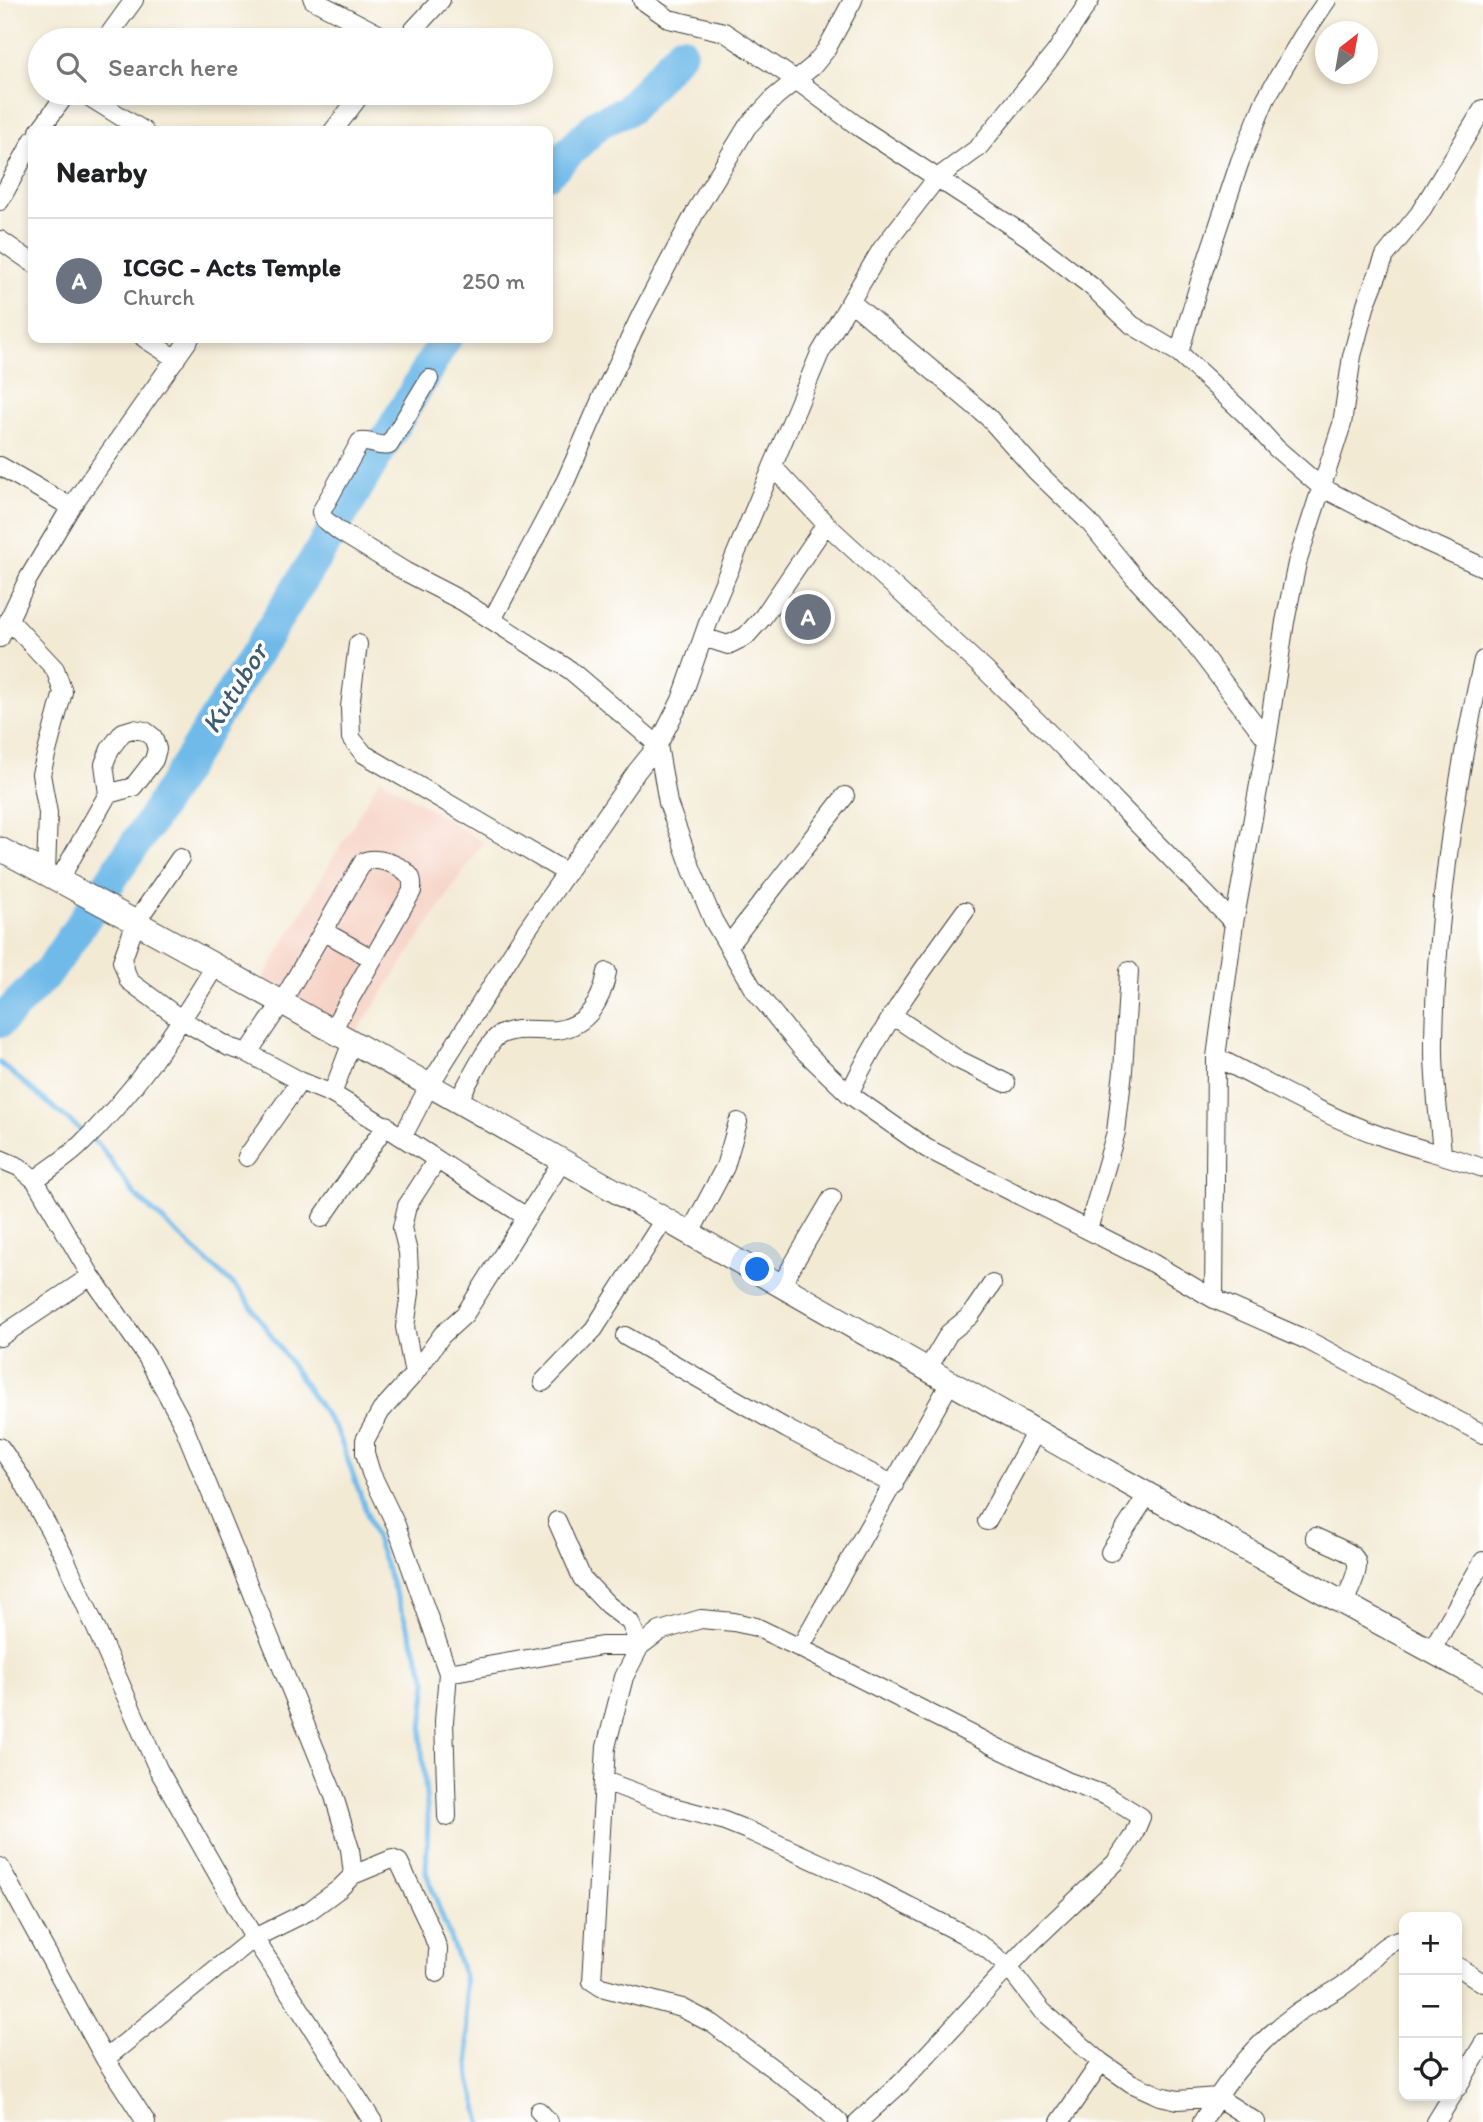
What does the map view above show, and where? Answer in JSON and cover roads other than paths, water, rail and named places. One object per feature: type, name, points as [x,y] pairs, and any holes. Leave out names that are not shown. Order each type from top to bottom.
[{"type":"main road","points":[[0,849],[282,1002],[665,1218],[1035,1433],[1483,1679]]},
{"type":"street","points":[[114,28],[134,0]]},
{"type":"street","points":[[313,0],[367,28]]},
{"type":"street","points":[[415,28],[441,0]]},
{"type":"street","points":[[642,0],[669,19],[724,32],[796,79],[859,127],[936,179],[1028,237],[1091,286],[1132,326],[1179,353],[1247,416],[1276,448],[1321,487],[1427,542],[1483,567]]},
{"type":"street","points":[[492,620],[566,480],[613,373],[697,209],[747,127],[826,50],[853,0]]},
{"type":"street","points":[[403,1136],[429,1086],[526,931],[658,745],[681,700],[714,606],[820,353],[881,250],[936,179],[978,148],[1055,54],[1090,0]]},
{"type":"street","points":[[1179,353],[1199,281],[1240,161],[1266,98],[1301,37],[1327,0]]},
{"type":"street","points":[[43,126],[58,105]]},
{"type":"street","points":[[102,105],[136,126]]},
{"type":"street","points":[[337,126],[353,105]]},
{"type":"street","points":[[1214,1298],[1216,1057],[1234,923],[1295,575],[1342,424],[1352,356],[1366,304],[1385,256],[1419,214],[1483,109]]},
{"type":"street","points":[[0,201],[28,149]]},
{"type":"street","points":[[0,240],[28,260]]},
{"type":"street","points":[[851,302],[988,417],[1037,471],[1089,522],[1188,636],[1267,740]]},
{"type":"street","points":[[152,343],[176,359]]},
{"type":"street","points":[[0,638],[28,579],[71,507],[187,343]]},
{"type":"street","points":[[429,379],[389,446],[360,442],[321,512],[324,519],[339,531],[492,620],[570,670],[658,745],[668,803],[713,920],[752,987],[793,1038],[849,1094],[926,1148],[1149,1261],[1214,1298],[1309,1341],[1483,1434]]},
{"type":"street","points":[[0,466],[71,507]]},
{"type":"street","points":[[773,467],[826,524],[985,670],[1234,923]]},
{"type":"street","points":[[703,637],[728,645],[746,636],[763,617],[826,524]]},
{"type":"street","points":[[9,620],[55,669],[63,692],[41,774],[48,813],[52,877]]},
{"type":"street","points":[[358,644],[350,707],[351,738],[364,754],[567,873]]},
{"type":"street","points":[[1442,1153],[1434,1043],[1442,906],[1464,746],[1483,660]]},
{"type":"street","points":[[52,877],[107,794]]},
{"type":"street","points":[[728,946],[845,796]]},
{"type":"street","points":[[180,858],[136,922],[122,961],[130,981],[182,1020],[229,1047],[332,1094],[386,1125],[436,1161],[527,1217]]},
{"type":"street","points":[[248,1054],[282,1002],[363,862],[371,858],[381,859],[409,874],[412,891],[332,1030]]},
{"type":"street","points":[[849,1094],[870,1050],[892,1015],[965,911]]},
{"type":"street","points":[[323,931],[373,959]]},
{"type":"street","points":[[35,1180],[77,1148],[145,1072],[182,1020],[215,966]]},
{"type":"street","points":[[1088,1230],[1116,1132],[1129,971]]},
{"type":"street","points":[[458,1101],[495,1037],[511,1030],[558,1030],[580,1022],[594,1010],[607,972]]},
{"type":"street","points":[[892,1015],[957,1059],[1006,1083]]},
{"type":"street","points":[[332,1094],[352,1042]]},
{"type":"street","points":[[1216,1057],[1330,1115],[1381,1136],[1483,1168]]},
{"type":"street","points":[[247,1157],[300,1081]]},
{"type":"street","points":[[690,1233],[725,1167],[738,1122]]},
{"type":"street","points":[[322,1218],[386,1125]]},
{"type":"street","points":[[0,1159],[19,1167],[35,1180],[91,1276],[147,1357],[182,1422],[333,1793],[350,1849],[353,1875]]},
{"type":"street","points":[[447,1817],[443,1721],[448,1673],[396,1525],[370,1473],[365,1440],[381,1411],[414,1374],[442,1335],[465,1314],[563,1160]]},
{"type":"street","points":[[414,1374],[405,1327],[410,1293],[408,1252],[402,1228],[407,1206],[436,1161]]},
{"type":"street","points":[[781,1285],[832,1198]]},
{"type":"street","points":[[543,1382],[594,1329],[665,1218]]},
{"type":"street","points":[[0,1337],[91,1276]]},
{"type":"street","points":[[927,1370],[949,1333],[970,1315],[992,1284]]},
{"type":"street","points":[[625,1336],[786,1429],[894,1485]]},
{"type":"street","points":[[800,1648],[950,1383]]},
{"type":"street","points":[[987,1521],[1035,1433]]},
{"type":"street","points":[[0,1447],[20,1476],[64,1556],[158,1769],[254,1938],[373,2122]]},
{"type":"street","points":[[1110,1552],[1148,1494]]},
{"type":"street","points":[[557,1521],[582,1578],[608,1605],[630,1622],[640,1646]]},
{"type":"street","points":[[1315,1537],[1355,1556],[1359,1564],[1344,1602]]},
{"type":"street","points":[[1431,1651],[1483,1561]]},
{"type":"street","points":[[839,2122],[811,2097],[713,2024],[682,2008],[601,1987],[592,1981],[606,1747],[624,1677],[640,1646],[660,1631],[702,1619],[756,1627],[1013,1756],[1116,1800],[1141,1816],[1133,1836],[1115,1863],[1008,1967],[901,2083],[858,2122]]},
{"type":"street","points":[[448,1673],[601,1646],[640,1646]]},
{"type":"street","points":[[605,1781],[677,1808],[735,1825],[866,1884],[963,1934],[1008,1967],[1042,2011],[1101,2062],[1131,2083],[1178,2101],[1217,2097],[1256,2122]]},
{"type":"street","points":[[104,2059],[254,1938],[310,1911],[353,1875],[392,1859],[399,1862],[430,1927],[438,1949],[437,1973]]},
{"type":"street","points":[[0,1867],[5,1891],[104,2059],[146,2122]]},
{"type":"street","points":[[1202,2122],[1217,2097],[1266,2039],[1298,2013],[1349,1982],[1385,1947],[1399,1939]]},
{"type":"street","points":[[1462,1969],[1483,1983]]},
{"type":"street","points":[[1462,2080],[1483,2044]]},
{"type":"street","points":[[1060,2122],[1101,2062]]},
{"type":"street","points":[[1436,2122],[1449,2101]]},
{"type":"waterway","name":"Kutubor","points":[[553,168],[599,123],[628,110],[681,51]]},
{"type":"waterway","name":"Kutubor","points":[[0,1022],[50,970],[150,822],[325,543],[443,343]]},
{"type":"waterway","points":[[0,1063],[100,1146],[135,1195],[242,1293],[338,1433],[427,1681],[421,1739],[428,1817],[426,1872],[464,1976],[470,2079],[481,2122]]},
{"type":"place","name":"ICGC - Acts Temple","points":[[808,617]]}]
